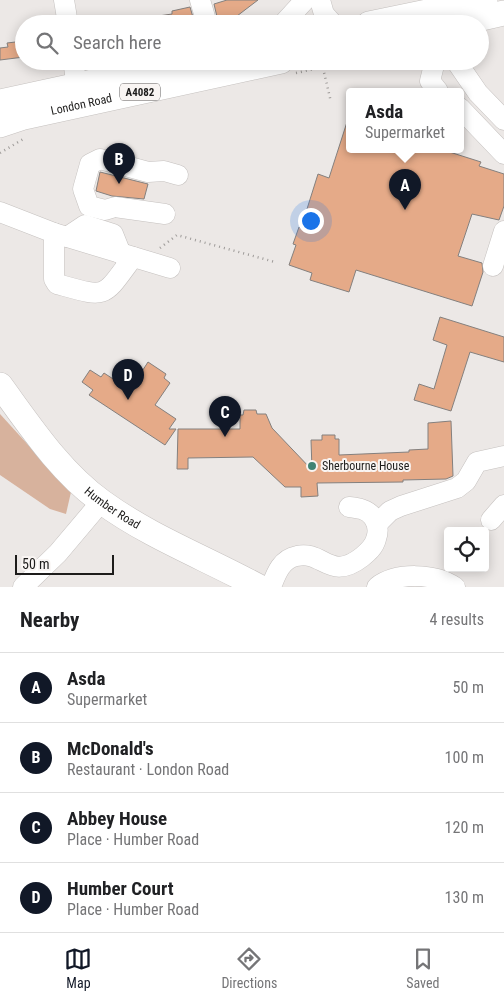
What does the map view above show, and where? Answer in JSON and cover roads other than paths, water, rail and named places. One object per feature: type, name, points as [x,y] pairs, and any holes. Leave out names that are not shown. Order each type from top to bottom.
[{"type":"main road","points":[[412,15],[485,0]]},
{"type":"main road","points":[[489,17],[504,13]]},
{"type":"main road","name":"London Road","points":[[0,102],[149,70]]},
{"type":"main road","name":"London Road","points":[[0,125],[24,116],[239,70]]},
{"type":"main road","name":"Humber Road","points":[[0,385],[67,472],[101,502],[140,527],[260,587]]},
{"type":"street","points":[[64,0],[66,15]]},
{"type":"street","points":[[200,0],[204,15]]},
{"type":"street","points":[[291,15],[305,0]]},
{"type":"street","points":[[320,0],[325,15]]},
{"type":"street","points":[[74,70],[77,86]]},
{"type":"street","points":[[432,70],[430,81],[436,88]]},
{"type":"street","points":[[462,70],[478,93],[504,120]]},
{"type":"street","points":[[464,112],[504,154]]},
{"type":"street","points":[[165,214],[115,207],[105,210],[89,206],[83,192],[90,164],[96,159],[148,172],[164,171],[178,175]]},
{"type":"street","points":[[3,215],[61,235],[170,268]]},
{"type":"street","points":[[493,266],[504,231]]},
{"type":"street","points":[[61,235],[54,279],[57,284],[96,294],[110,289],[135,258]]},
{"type":"street","points":[[376,524],[390,511],[401,506],[457,488],[466,481],[477,462],[504,456]]},
{"type":"street","points":[[23,587],[58,553],[101,502]]},
{"type":"street","points":[[491,520],[504,505]]},
{"type":"street","points":[[271,587],[280,567],[287,560],[299,555],[339,568],[356,562],[373,546],[378,531],[376,524],[368,512],[349,507]]},
{"type":"street","points":[[377,587],[386,580],[416,575],[454,587]]},
{"type":"place","name":"McDonald's","points":[[119,184]]},
{"type":"place","name":"Asda","points":[[405,210]]},
{"type":"place","name":"Humber Court","points":[[128,400]]},
{"type":"place","name":"Abbey House","points":[[225,437]]},
{"type":"place","name":"Sherbourne House","points":[[312,466]]}]
